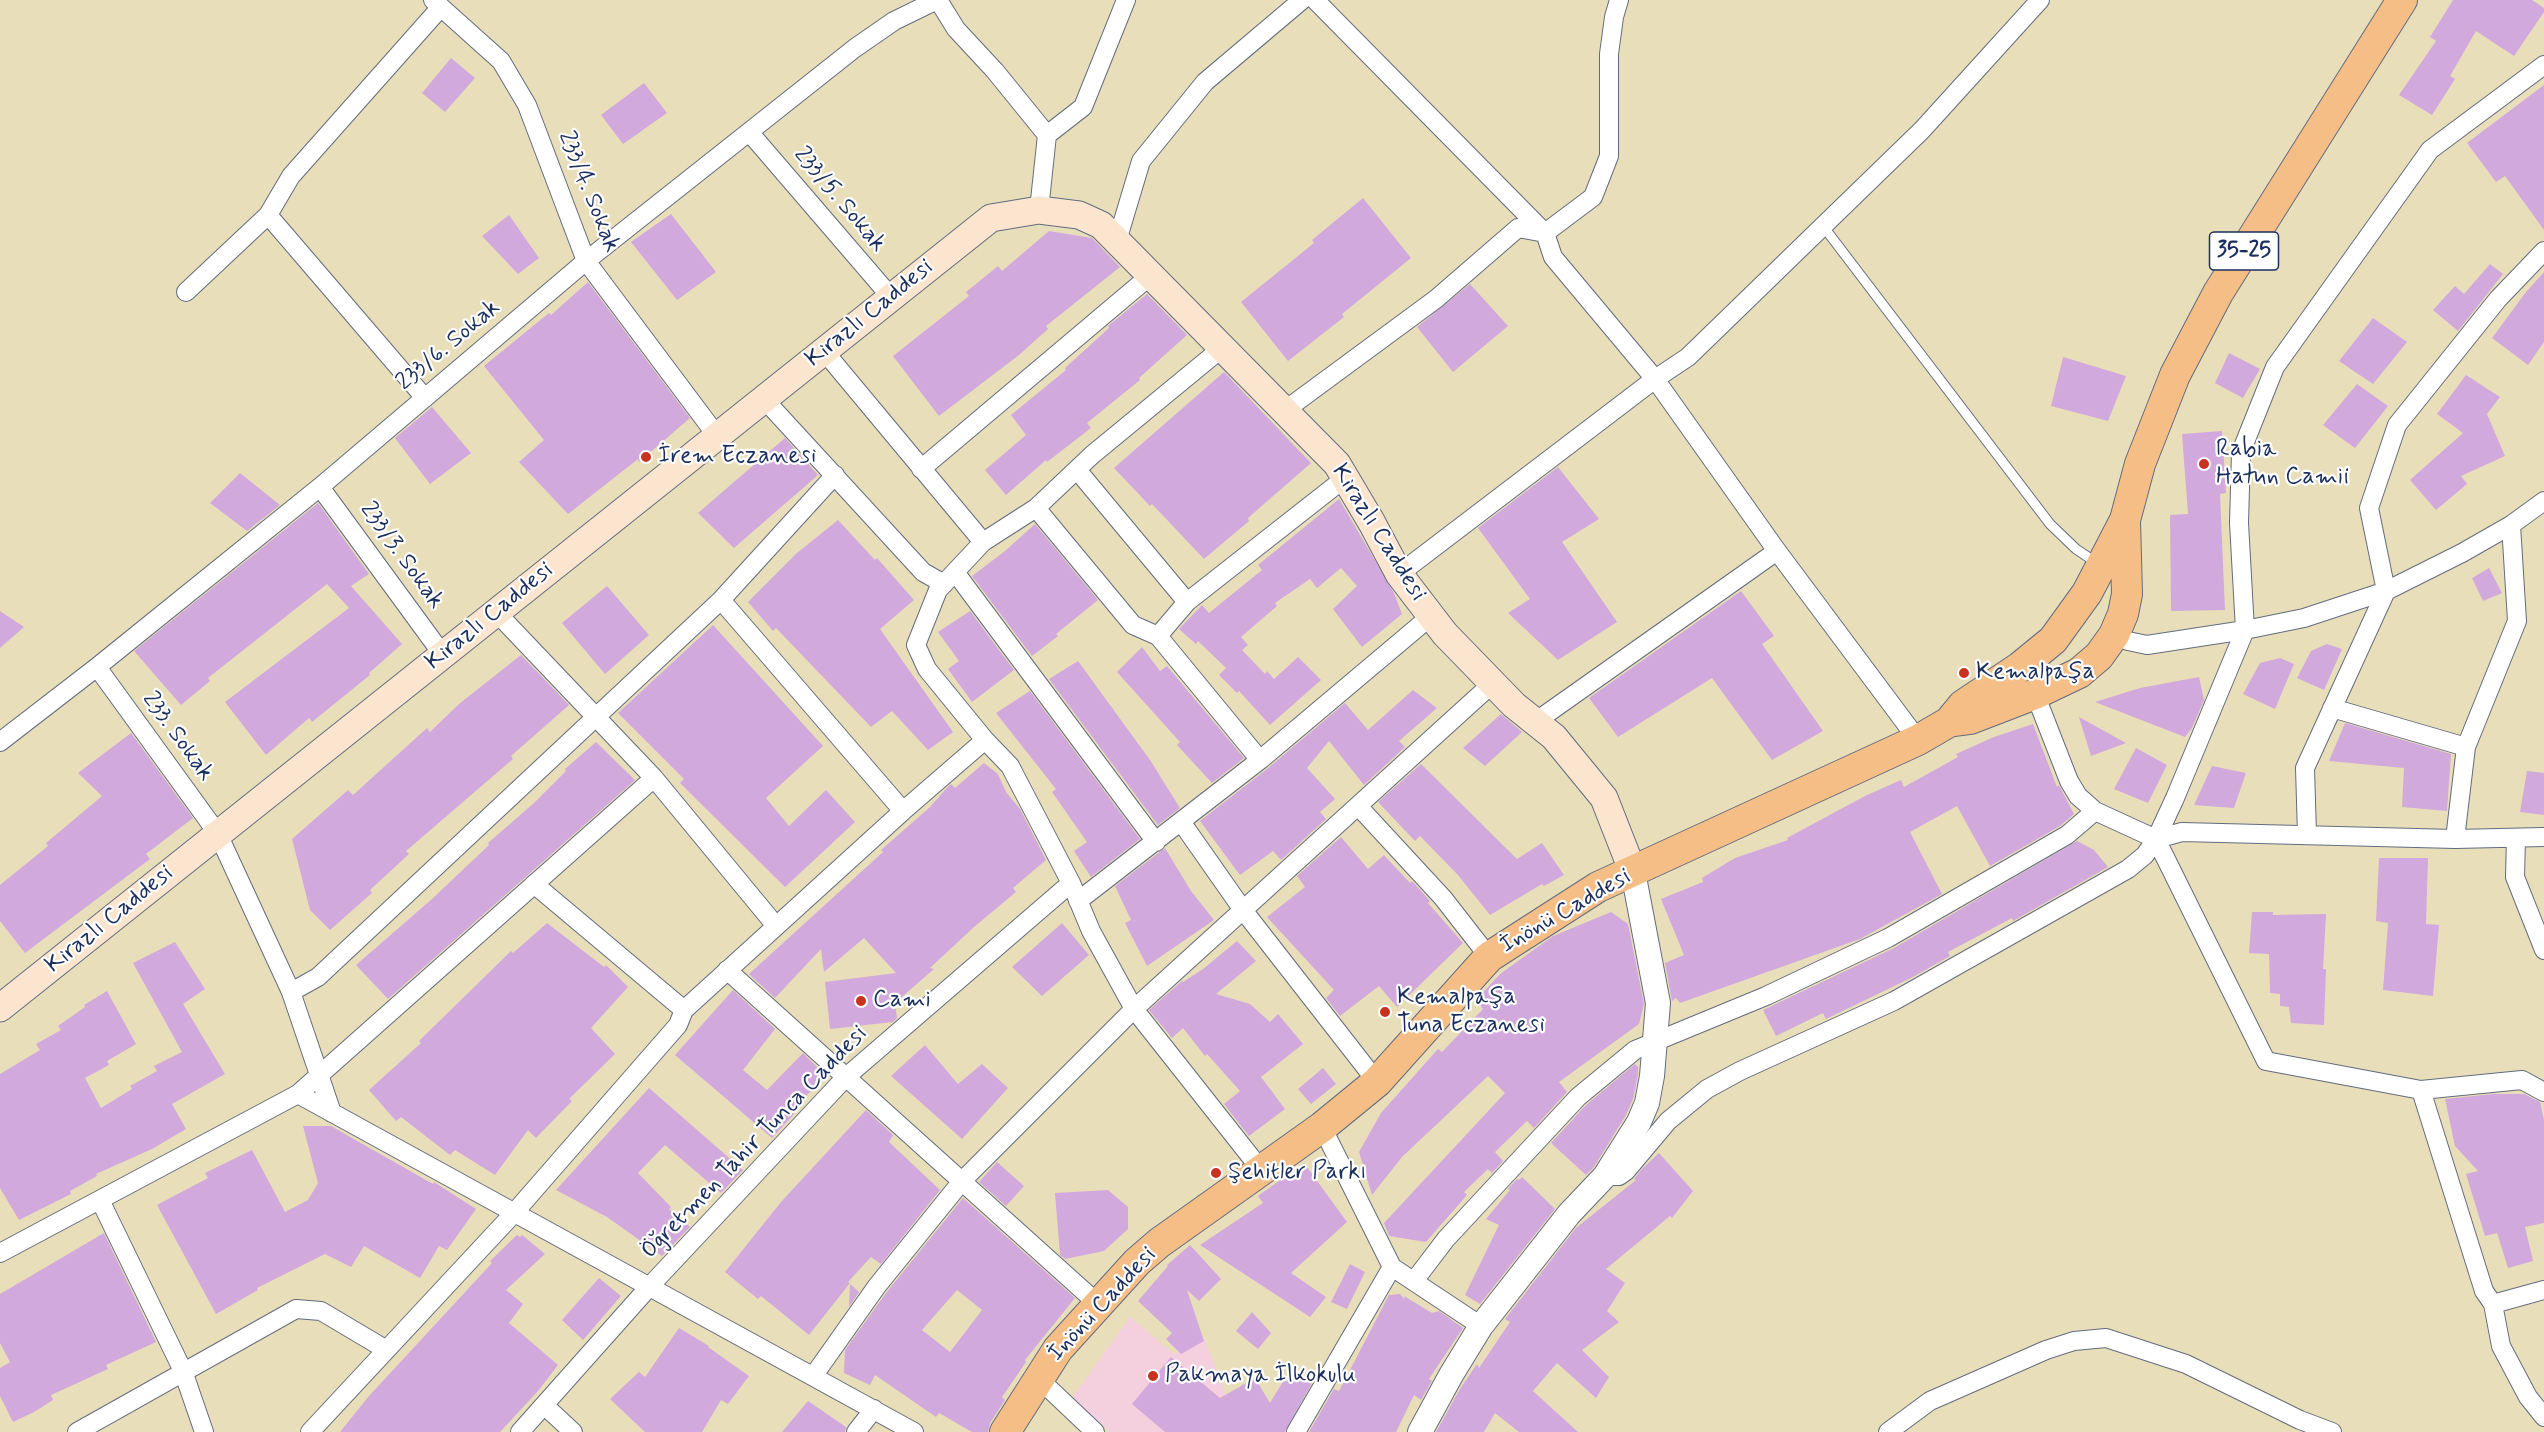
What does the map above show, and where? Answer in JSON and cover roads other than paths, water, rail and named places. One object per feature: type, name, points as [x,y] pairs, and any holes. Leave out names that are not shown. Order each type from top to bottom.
[{"type":"main road","name":"35-25","points":[[1949,722],[1970,719],[2079,674],[2099,656],[2114,634],[2123,614],[2127,594],[2125,520],[2140,464],[2156,421],[2200,322],[2402,0]]},
{"type":"main road","name":"Kirazlı Caddesi","points":[[0,1008],[991,218],[1039,210],[1079,215],[1101,225],[1337,464],[1399,574],[1445,634],[1535,722],[1554,737],[1604,798],[1633,872]]},
{"type":"main road","name":"İnönü Caddesi","points":[[1005,1432],[1058,1349],[1097,1303],[1159,1243],[1322,1127],[1377,1082],[1489,957],[1598,887],[1918,740],[1949,722],[1963,705],[2020,667],[2053,640],[2076,611],[2125,520]]},
{"type":"main road","points":[[2076,611],[2101,623],[2114,634]]},
{"type":"main road","points":[[2053,640],[2079,674]]},
{"type":"street","name":"233/6. Sokak","points":[[0,742],[320,487],[586,261],[855,48],[894,21],[937,0]]},
{"type":"street","points":[[937,0],[956,29],[995,71],[1047,135],[1039,210]]},
{"type":"street","points":[[1047,135],[1083,107],[1126,0]]},
{"type":"street","points":[[1116,241],[1141,160],[1205,82],[1302,0]]},
{"type":"street","points":[[1315,0],[1545,233],[1553,257],[1655,379],[1777,551],[1918,740]]},
{"type":"street","points":[[1284,411],[1436,299],[1518,228],[1545,233],[1593,197],[1609,156],[1609,54],[1614,17],[1619,0]]},
{"type":"street","points":[[1399,574],[1655,379],[1688,357],[1922,130],[2040,0]]},
{"type":"street","points":[[186,292],[268,215],[291,177],[437,4]]},
{"type":"street","name":"233/4. Sokak","points":[[437,4],[501,61],[527,105],[586,261],[717,436]]},
{"type":"street","points":[[1605,1176],[1619,1176],[1626,1171],[1668,1121],[1707,1089],[1740,1071],[1894,1001],[2128,869],[2145,855],[2156,839],[2245,630],[2239,523],[2241,452],[2275,367],[2430,150],[2544,64]]},
{"type":"street","name":"233/5. Sokak","points":[[750,133],[891,297]]},
{"type":"street","points":[[268,215],[425,398]]},
{"type":"street","points":[[2307,834],[2305,768],[2386,591],[2369,508],[2397,425],[2498,299],[2544,251]]},
{"type":"street","points":[[921,469],[1151,276]]},
{"type":"street","points":[[1222,348],[1092,455],[1078,471],[1036,508],[983,542],[938,590],[916,645],[927,669],[985,740],[1010,766],[1071,883],[1091,931],[1134,1009],[1262,1170]]},
{"type":"street","points":[[824,351],[983,542]]},
{"type":"street","points":[[764,399],[923,572],[949,578],[1156,842]]},
{"type":"street","points":[[1078,471],[1188,602]]},
{"type":"street","points":[[291,992],[318,977],[721,600],[835,475]]},
{"type":"street","points":[[1158,636],[1188,602],[1345,478]]},
{"type":"street","name":"233/3. Sokak","points":[[320,487],[443,655]]},
{"type":"street","points":[[2114,634],[2128,641],[2147,645],[2245,630],[2304,618],[2386,591],[2462,553],[2511,525],[2544,501]]},
{"type":"street","points":[[1036,508],[1133,625],[1158,636],[1260,760]]},
{"type":"street","points":[[2455,839],[2466,747],[2517,621],[2511,525]]},
{"type":"street","points":[[1535,722],[1777,551]]},
{"type":"street","points":[[721,600],[903,811]]},
{"type":"street","points":[[496,612],[654,777],[776,926]]},
{"type":"street","points":[[1078,901],[1182,823],[1431,616]]},
{"type":"street","name":"233. Sokak","points":[[97,667],[218,834],[291,992],[332,1113]]},
{"type":"street","points":[[814,1375],[877,1286],[962,1181],[1134,1009],[1494,683]]},
{"type":"street","points":[[2035,694],[2069,781],[2078,796],[2095,811],[2156,839],[2266,1061],[2421,1090],[2522,1080],[2544,1092]]},
{"type":"street","points":[[2332,708],[2466,747]]},
{"type":"street","points":[[310,1432],[514,1213],[678,1025],[684,1010],[903,811],[985,740]]},
{"type":"street","points":[[0,1253],[298,1094],[654,777]]},
{"type":"street","points":[[1358,806],[1443,898],[1489,957]]},
{"type":"street","points":[[1414,1281],[1446,1239],[1578,1097],[1617,1062],[1635,1050],[1766,996],[1888,938],[2067,835],[2095,811]]},
{"type":"street","points":[[1182,823],[1243,910],[1377,1082]]},
{"type":"street","points":[[2156,839],[2182,832],[2455,839],[2544,837]]},
{"type":"street","points":[[2516,838],[2516,877],[2544,950]]},
{"type":"street","points":[[1420,1432],[1481,1326],[1569,1214],[1605,1176],[1639,1122],[1647,1103],[1652,1076],[1658,1003],[1633,872]]},
{"type":"street","name":"Öğretmen Tahir Tunca Caddesi","points":[[520,1432],[649,1287],[846,1077],[1071,883]]},
{"type":"street","points":[[534,884],[684,1010]]},
{"type":"street","points":[[727,970],[1097,1303]]},
{"type":"street","points":[[2421,1090],[2484,1291],[2493,1304],[2501,1346],[2536,1395],[2544,1417]]},
{"type":"street","points":[[298,1094],[814,1375],[914,1432]]},
{"type":"street","points":[[1322,1127],[1392,1267],[1481,1326]]},
{"type":"street","points":[[100,1200],[183,1371],[204,1432]]},
{"type":"street","points":[[1296,1432],[1392,1267]]},
{"type":"street","points":[[2493,1304],[2544,1290]]},
{"type":"street","points":[[77,1432],[296,1308],[321,1311],[386,1349]]},
{"type":"street","points":[[1888,1432],[1930,1401],[2046,1350],[2074,1341],[2106,1338],[2186,1364],[2300,1420],[2332,1432]]},
{"type":"street","points":[[1038,1378],[1095,1432]]},
{"type":"street","points":[[544,1405],[573,1432]]},
{"type":"street","points":[[856,1432],[874,1409]]},
{"type":"lane","points":[[1823,226],[2050,524],[2076,549],[2102,566]]},
{"type":"place","name":"İrem Eczanesi","points":[[646,457]]},
{"type":"place","name":"Rabia Hatun Camii","points":[[2204,464]]},
{"type":"place","name":"Kemalpaşa","points":[[1964,673]]},
{"type":"place","name":"Cami","points":[[861,1001]]},
{"type":"place","name":"Kemalpaşa Tuna Eczanesi","points":[[1385,1012]]},
{"type":"place","name":"Şehitler Parkı","points":[[1216,1173]]},
{"type":"place","name":"Pakmaya İlkokulu","points":[[1153,1376]]}]
